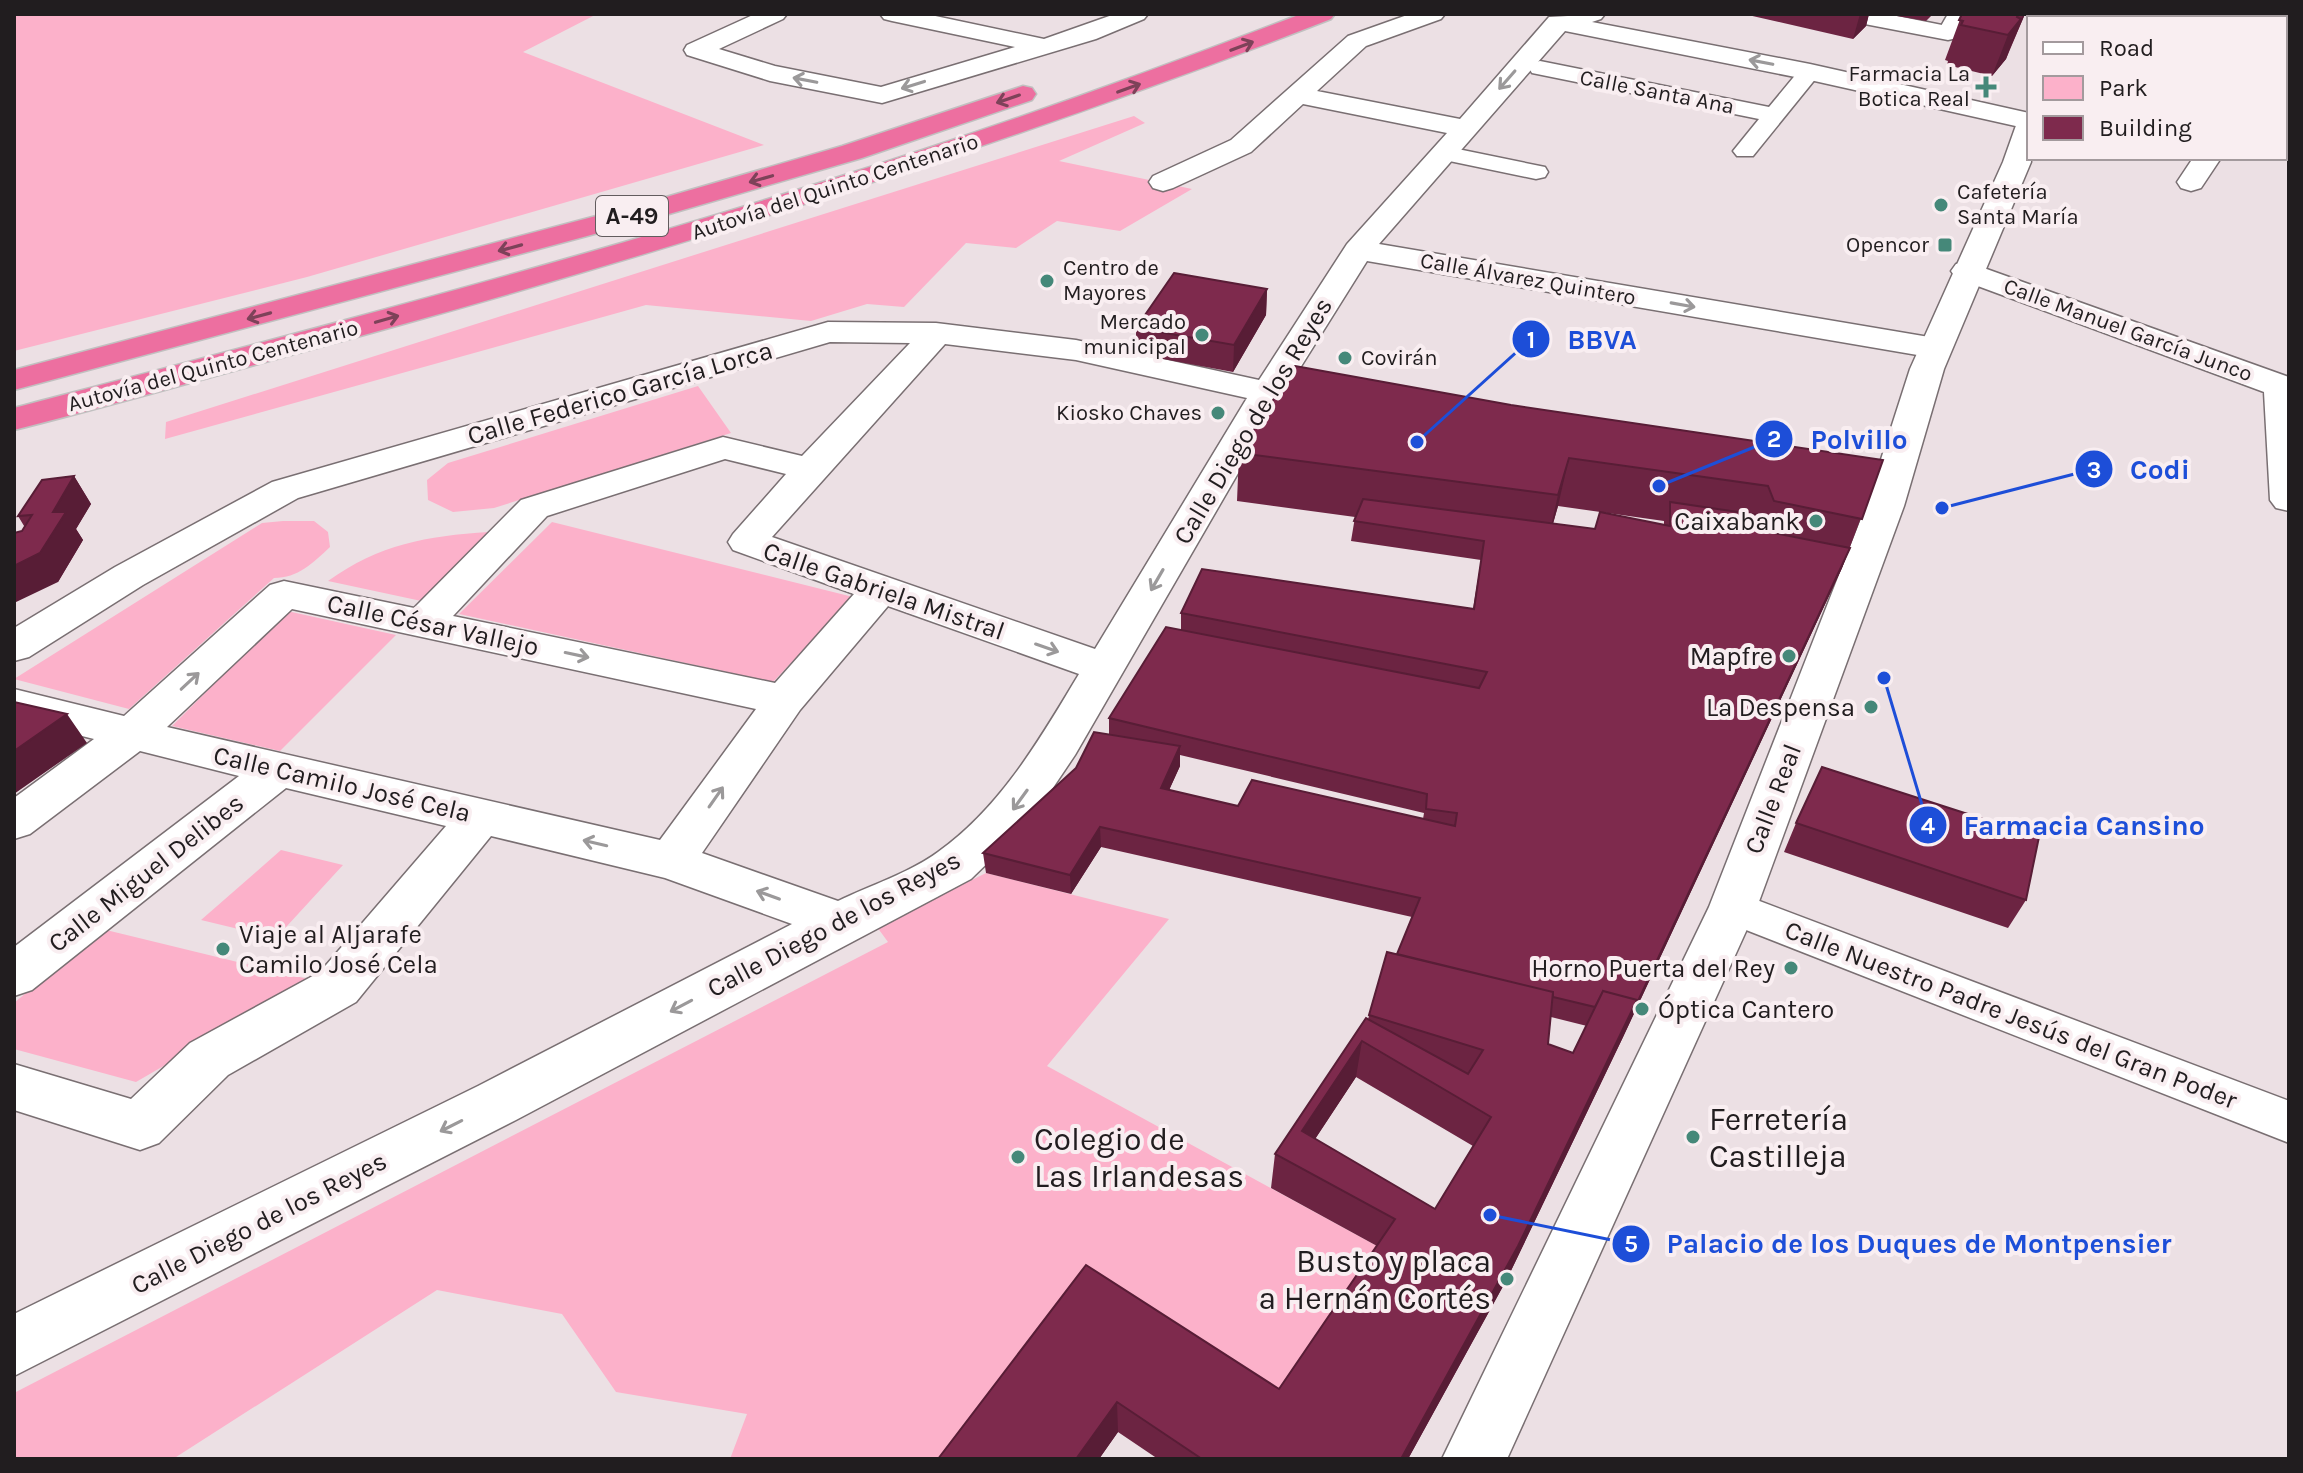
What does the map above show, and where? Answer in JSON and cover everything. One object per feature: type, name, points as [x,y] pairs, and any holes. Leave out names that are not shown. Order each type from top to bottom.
[{"type":"highway","name":"Autovía del Quinto Centenario","points":[[14,419],[637,249],[888,173],[1169,74],[1323,14]]},
{"type":"highway","name":"Autovía del Quinto Centenario","points":[[14,380],[659,208],[852,152],[1052,84]]},
{"type":"street","points":[[775,14],[696,50],[770,73],[882,95],[1087,34],[1136,14]]},
{"type":"street","points":[[892,14],[1041,46]]},
{"type":"street","points":[[1163,182],[1241,146],[1357,41],[1433,14]]},
{"type":"street","points":[[1544,18],[1593,14]]},
{"type":"street","points":[[1849,14],[1953,23]]},
{"type":"street","points":[[1544,18],[1810,72],[2027,122]]},
{"type":"street","name":"Calle Diego de los Reyes","points":[[14,1346],[497,1103],[954,866],[1014,810],[1059,744],[1283,394],[1358,250],[1465,128],[1544,18]]},
{"type":"street","name":"Calle Santa Ana","points":[[1540,68],[1774,115]]},
{"type":"street","points":[[1745,151],[1810,72]]},
{"type":"street","points":[[1299,95],[1465,128]]},
{"type":"street","name":"Calle Real","points":[[1474,1459],[1733,907],[1873,492],[2017,162],[2027,129]]},
{"type":"street","points":[[1443,153],[1536,172]]},
{"type":"street","points":[[2191,182],[2206,160]]},
{"type":"street","name":"Calle Álvarez Quintero","points":[[1358,250],[1935,348]]},
{"type":"street","name":"Calle Manuel García Junco","points":[[1967,271],[2285,388]]},
{"type":"street","name":"Calle Federico García Lorca","points":[[14,647],[129,576],[285,490],[828,332],[936,334],[1076,350],[1283,394]]},
{"type":"street","name":"Calle Gabriela Mistral","points":[[936,334],[810,469],[747,542],[1106,668]]},
{"type":"street","points":[[2285,388],[2289,500]]},
{"type":"street","points":[[424,622],[534,508],[723,448],[810,469]]},
{"type":"street","points":[[671,861],[785,700],[880,589]]},
{"type":"street","name":"Calle César Vallejo","points":[[132,734],[284,594],[785,700]]},
{"type":"street","name":"Calle Camilo José Cela","points":[[14,704],[278,770],[671,861],[841,922]]},
{"type":"street","points":[[14,822],[132,734]]},
{"type":"street","name":"Calle Miguel Delibes","points":[[14,975],[278,770]]},
{"type":"street","points":[[14,1087],[140,1126],[209,1059],[338,987],[481,816]]},
{"type":"street","name":"Calle Nuestro Padre Jesús del Gran Poder","points":[[1733,907],[2289,1122]]},
{"type":"green space","points":[[597,14],[523,52],[764,145],[307,277],[14,351],[14,16]]},
{"type":"green space","points":[[1134,116],[1145,123],[1059,161],[1192,189],[1120,231],[1057,221],[1016,248],[966,243],[904,307],[867,304],[811,321],[646,305],[165,439],[166,422]]},
{"type":"green space","points":[[698,386],[731,433],[494,508],[453,512],[428,500],[427,480],[448,463]]},
{"type":"green space","points":[[314,521],[328,532],[330,547],[298,572],[274,578],[129,709],[14,679],[262,523]]},
{"type":"green space","points":[[552,522],[853,597],[773,682],[459,614]]},
{"type":"green space","points":[[489,532],[426,602],[328,581],[366,558],[404,544]]},
{"type":"green space","points":[[287,611],[396,635],[280,751],[172,726]]},
{"type":"green space","points":[[281,850],[343,865],[276,938],[201,920]]},
{"type":"green space","name":"Colegio de Las Irlandesas","points":[[986,873],[1169,919],[1047,1066],[1388,1252],[1275,1419],[1088,1298],[966,1459],[730,1459],[747,1414],[616,1392],[562,1314],[437,1290],[173,1459],[14,1459],[14,1393],[888,942],[877,927]]},
{"type":"green space","points":[[102,929],[312,980],[136,1082],[14,1049],[14,1003]]},
{"type":"building","points":[[1962,14],[2018,14],[2017,17],[2021,19],[2008,35],[1961,25],[1963,21],[1959,20]]},
{"type":"building","points":[[1174,273],[1267,289],[1234,345],[1136,328]]},
{"type":"building","points":[[1295,366],[1511,405],[1883,460],[1862,519],[1774,501],[1768,486],[1569,458],[1558,495],[1239,453]]},
{"type":"building","points":[[74,476],[53,512],[66,512],[40,553],[14,566],[14,533],[22,531],[32,515],[18,516],[42,480]]},
{"type":"building","points":[[1363,499],[1595,529],[1600,512],[1670,526],[1670,502],[1758,515],[1764,531],[1850,548],[1631,1016],[1637,1000],[1603,991],[1595,1007],[1553,997],[1553,992],[1397,954],[1420,898],[1100,827],[1070,875],[983,853],[1076,768],[1094,732],[1180,746],[1161,788],[1238,806],[1252,780],[1455,826],[1457,813],[1426,809],[1427,794],[1109,718],[1166,627],[1479,688],[1487,672],[1181,613],[1202,569],[1474,609],[1484,541],[1354,521]]},
{"type":"building","points":[[14,702],[67,714],[14,751]]},
{"type":"building","points":[[1822,767],[2039,837],[2026,900],[1796,823]]},
{"type":"building","points":[[1387,952],[1553,992],[1548,1044],[1573,1053],[1603,991],[1637,1000],[1518,1246],[1401,1459],[1202,1459],[1117,1402],[1076,1459],[938,1459],[1086,1265],[1279,1389],[1395,1219],[1275,1154],[1366,1018],[1468,1074],[1483,1050],[1369,1015]],"holes":[[[1362,1041],[1491,1117],[1435,1209],[1302,1131]]]},
{"type":"place","name":"Farmacia La Botica Real","points":[[1986,87]]},
{"type":"place","name":"Cafetería Santa María","points":[[1941,205]]},
{"type":"place","name":"Opencor","points":[[1945,245]]},
{"type":"place","name":"Centro de Mayores","points":[[1047,281]]},
{"type":"place","name":"Mercado municipal","points":[[1202,335]]},
{"type":"place","name":"Covirán","points":[[1345,358]]},
{"type":"place","name":"Kiosko Chaves","points":[[1218,413]]},
{"type":"place","name":"BBVA","points":[[1417,442]]},
{"type":"place","name":"Polvillo","points":[[1659,486]]},
{"type":"place","name":"Codi","points":[[1942,508]]},
{"type":"place","name":"Caixabank","points":[[1816,521]]},
{"type":"place","name":"Mapfre","points":[[1789,656]]},
{"type":"place","name":"Farmacia Cansino","points":[[1884,678]]},
{"type":"place","name":"La Despensa","points":[[1871,707]]},
{"type":"place","name":"Viaje al Aljarafe Camilo José Cela","points":[[223,949]]},
{"type":"place","name":"Horno Puerta del Rey","points":[[1791,968]]},
{"type":"place","name":"Óptica Cantero","points":[[1642,1009]]},
{"type":"place","name":"Ferretería Castilleja","points":[[1693,1137]]},
{"type":"place","name":"Colegio de Las Irlandesas","points":[[1018,1157]]},
{"type":"place","name":"Palacio de los Duques de Montpensier","points":[[1490,1215]]},
{"type":"place","name":"Busto y placa a Hernán Cortés","points":[[1507,1279]]}]
